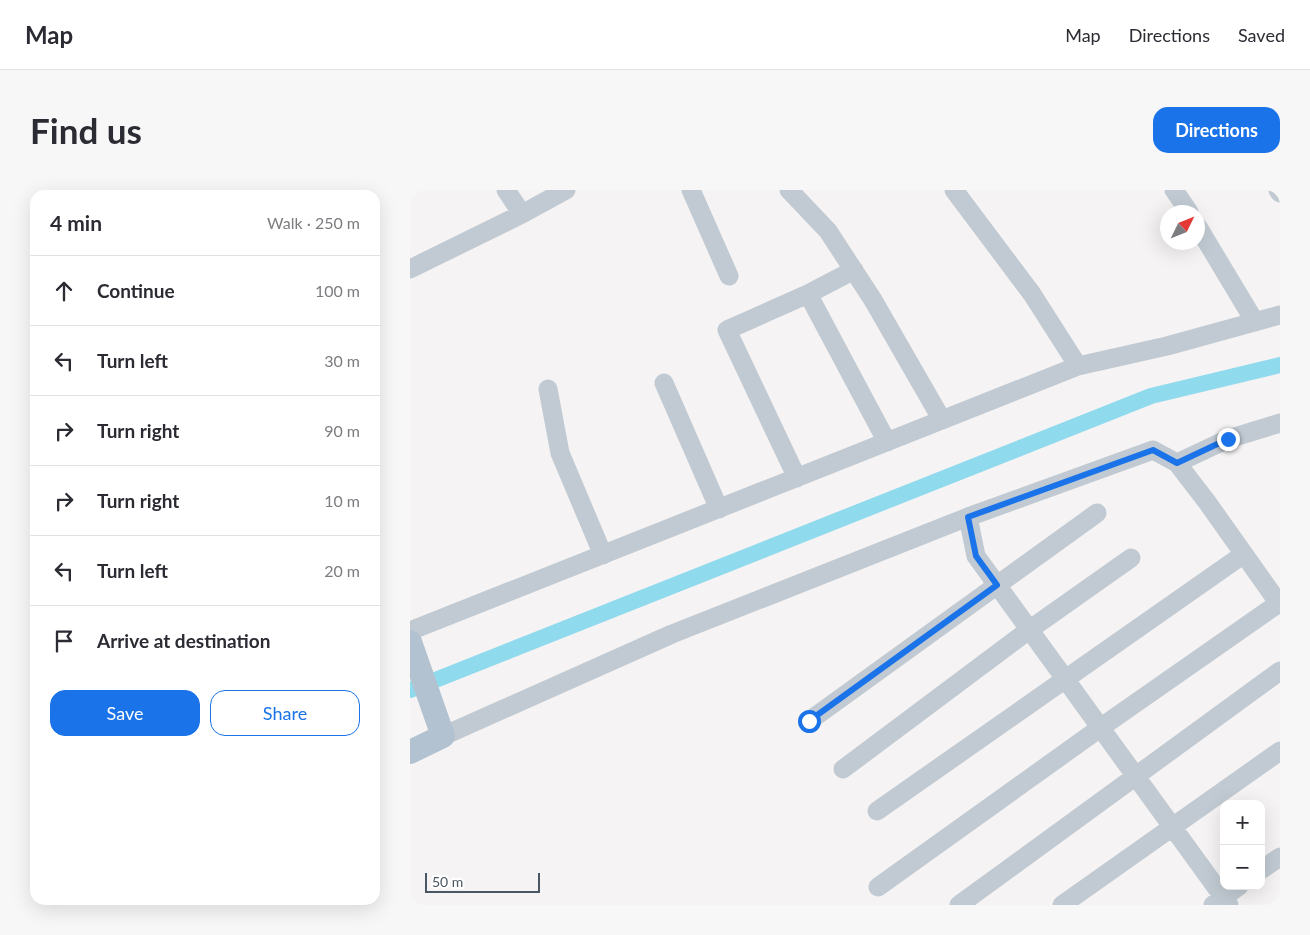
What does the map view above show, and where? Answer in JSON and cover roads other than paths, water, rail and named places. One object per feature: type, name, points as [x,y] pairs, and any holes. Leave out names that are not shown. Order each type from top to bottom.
[{"type":"main road","points":[[410,642],[443,736],[410,752]]},
{"type":"street","points":[[506,190],[522,214]]},
{"type":"street","points":[[410,269],[522,214],[566,190]]},
{"type":"street","points":[[691,190],[729,276]]},
{"type":"street","points":[[789,190],[828,231],[854,270],[942,420]]},
{"type":"street","points":[[954,190],[1032,294],[1078,366]]},
{"type":"street","points":[[1174,190],[1184,205]]},
{"type":"street","points":[[1205,239],[1255,322]]},
{"type":"street","points":[[797,478],[727,330],[808,294],[854,270]]},
{"type":"street","points":[[808,294],[887,442]]},
{"type":"street","points":[[410,631],[1078,366],[1167,346],[1280,316]]},
{"type":"street","points":[[664,383],[719,509]]},
{"type":"street","points":[[548,389],[560,453],[603,555]]},
{"type":"street","points":[[1177,463],[1228,439],[1280,423]]},
{"type":"street","points":[[443,736],[672,634],[968,517],[1153,450],[1177,463],[1279,604],[1100,728],[878,887]]},
{"type":"street","points":[[809,721],[1097,513]]},
{"type":"street","points":[[968,517],[976,556],[1173,828],[1222,902],[1235,890]]},
{"type":"street","points":[[877,811],[1244,554]]},
{"type":"street","points":[[843,769],[1029,630],[1131,558]]},
{"type":"street","points":[[958,905],[1280,671]]},
{"type":"street","points":[[1062,905],[1280,751]]},
{"type":"street","points":[[1265,867],[1280,857]]},
{"type":"waterway","points":[[410,690],[1151,396],[1280,365]]}]
